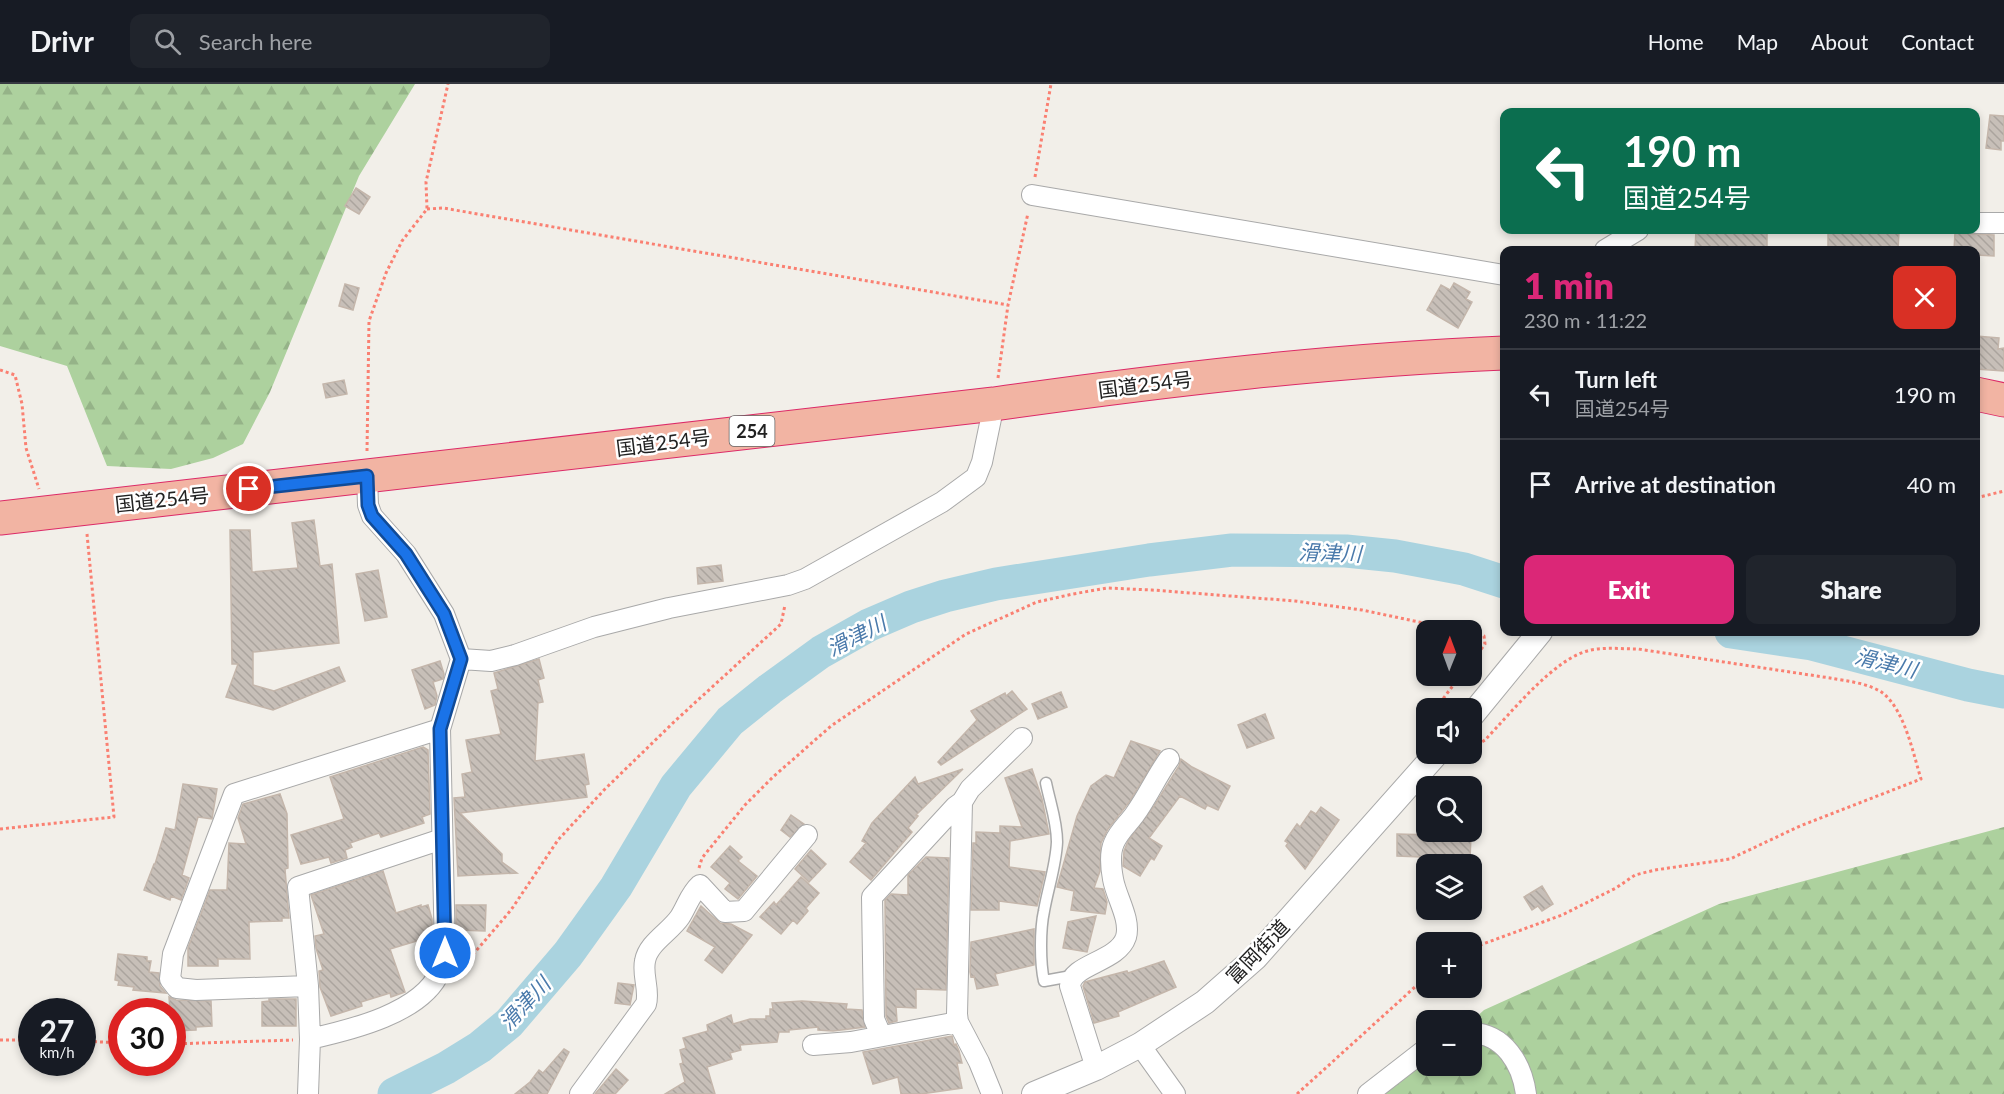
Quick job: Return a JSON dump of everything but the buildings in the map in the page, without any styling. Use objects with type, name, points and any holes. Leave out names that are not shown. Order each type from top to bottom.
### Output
[{"type":"highway","name":"国道254号","points":[[0,518],[994,404],[1258,370],[1500,353]]},
{"type":"highway","points":[[1980,395],[2004,400]]},
{"type":"street","points":[[1032,195],[1500,274]]},
{"type":"street","points":[[1980,223],[2004,224]]},
{"type":"street","points":[[1612,246],[1631,234]]},
{"type":"street","points":[[461,659],[491,661],[594,627],[669,608],[788,585],[805,579],[942,502],[976,477],[982,462],[994,404]]},
{"type":"street","points":[[310,1044],[360,1027],[406,1007],[429,987],[440,973],[445,953],[440,729],[461,659],[444,614],[406,554],[372,516],[368,505],[367,476]]},
{"type":"street","points":[[1482,703],[1536,637]]},
{"type":"street","points":[[308,986],[196,990],[177,988],[170,979],[173,954],[234,794],[440,729]]},
{"type":"street","points":[[881,1035],[874,1019],[873,897],[947,815],[962,802],[970,789],[1022,738]]},
{"type":"street","points":[[1096,1068],[1070,980],[1074,974],[1105,959],[1120,947],[1126,937],[1124,916],[1112,879],[1113,845],[1119,832],[1135,815],[1169,759]]},
{"type":"street","name":"富岡街道","points":[[1034,1094],[1096,1068],[1140,1045],[1205,1002],[1255,958],[1427,764]]},
{"type":"street","points":[[962,802],[958,1022],[980,1062],[992,1094]]},
{"type":"street","points":[[580,1094],[646,1004],[648,997],[644,968],[648,952],[679,918],[693,891],[700,885],[725,912],[744,911],[807,835]]},
{"type":"street","points":[[308,1094],[310,1044],[308,986],[298,887],[442,839]]},
{"type":"street","points":[[813,1046],[851,1042],[958,1022]]},
{"type":"street","points":[[1482,1035],[1491,1037],[1503,1045],[1512,1056],[1519,1068],[1526,1094]]},
{"type":"street","points":[[1140,1045],[1175,1094]]},
{"type":"street","points":[[1368,1094],[1416,1057]]},
{"type":"lane","points":[[1046,783],[1056,818],[1057,844],[1043,913],[1040,963],[1044,981],[1066,977],[1070,980]]},
{"type":"path","points":[[367,476],[369,321],[386,273],[402,241],[427,208],[426,182],[448,84]]},
{"type":"path","points":[[994,404],[1008,305],[1032,195],[1051,84]]},
{"type":"path","points":[[427,208],[442,208],[1008,305]]},
{"type":"path","points":[[0,370],[15,375],[19,386],[26,448],[45,513]]},
{"type":"path","points":[[1980,497],[2004,491]]},
{"type":"path","points":[[0,829],[114,817],[84,508]]},
{"type":"path","points":[[440,973],[470,958],[511,910],[558,840],[604,790],[781,624],[788,585]]},
{"type":"path","points":[[700,885],[698,871],[702,858],[745,805],[831,726],[966,634],[1037,602],[1107,588],[1152,590],[1295,601],[1362,610],[1416,621]]},
{"type":"path","points":[[1482,636],[1485,644],[1482,648]]},
{"type":"path","points":[[1482,742],[1556,667],[1574,656],[1591,650],[1638,649],[1830,678],[1857,683],[1882,692],[1898,709],[1921,779],[1800,826],[1730,859],[1635,875],[1616,888],[1562,915],[1482,944]]},
{"type":"path","points":[[1444,698],[1453,686]]},
{"type":"path","points":[[1297,1094],[1416,986]]},
{"type":"path","points":[[0,1040],[18,1040]]},
{"type":"path","points":[[186,1044],[310,1044]]},
{"type":"green space","points":[[0,84],[415,84],[359,176],[270,392],[243,444],[213,458],[171,469],[107,466],[67,366],[0,346]]},
{"type":"green space","points":[[2004,827],[2004,1094],[1380,1094],[1416,1065],[1416,1076],[1482,1076],[1482,1012],[1484,1010],[1719,904]]},
{"type":"waterway","name":"滑津川","points":[[394,1094],[446,1068],[480,1047],[509,1023],[568,954],[616,887],[676,786],[730,721],[821,652],[869,625],[911,607],[945,596],[996,584],[1149,560],[1232,550],[1346,551],[1395,556],[1464,569],[1500,581]]},
{"type":"waterway","name":"滑津川","points":[[1758,636],[1812,644],[1968,685],[2004,692]]},
{"type":"route","points":[[249,489],[367,476],[368,505],[372,516],[406,554],[444,614],[461,659],[440,729],[445,953]]}]
